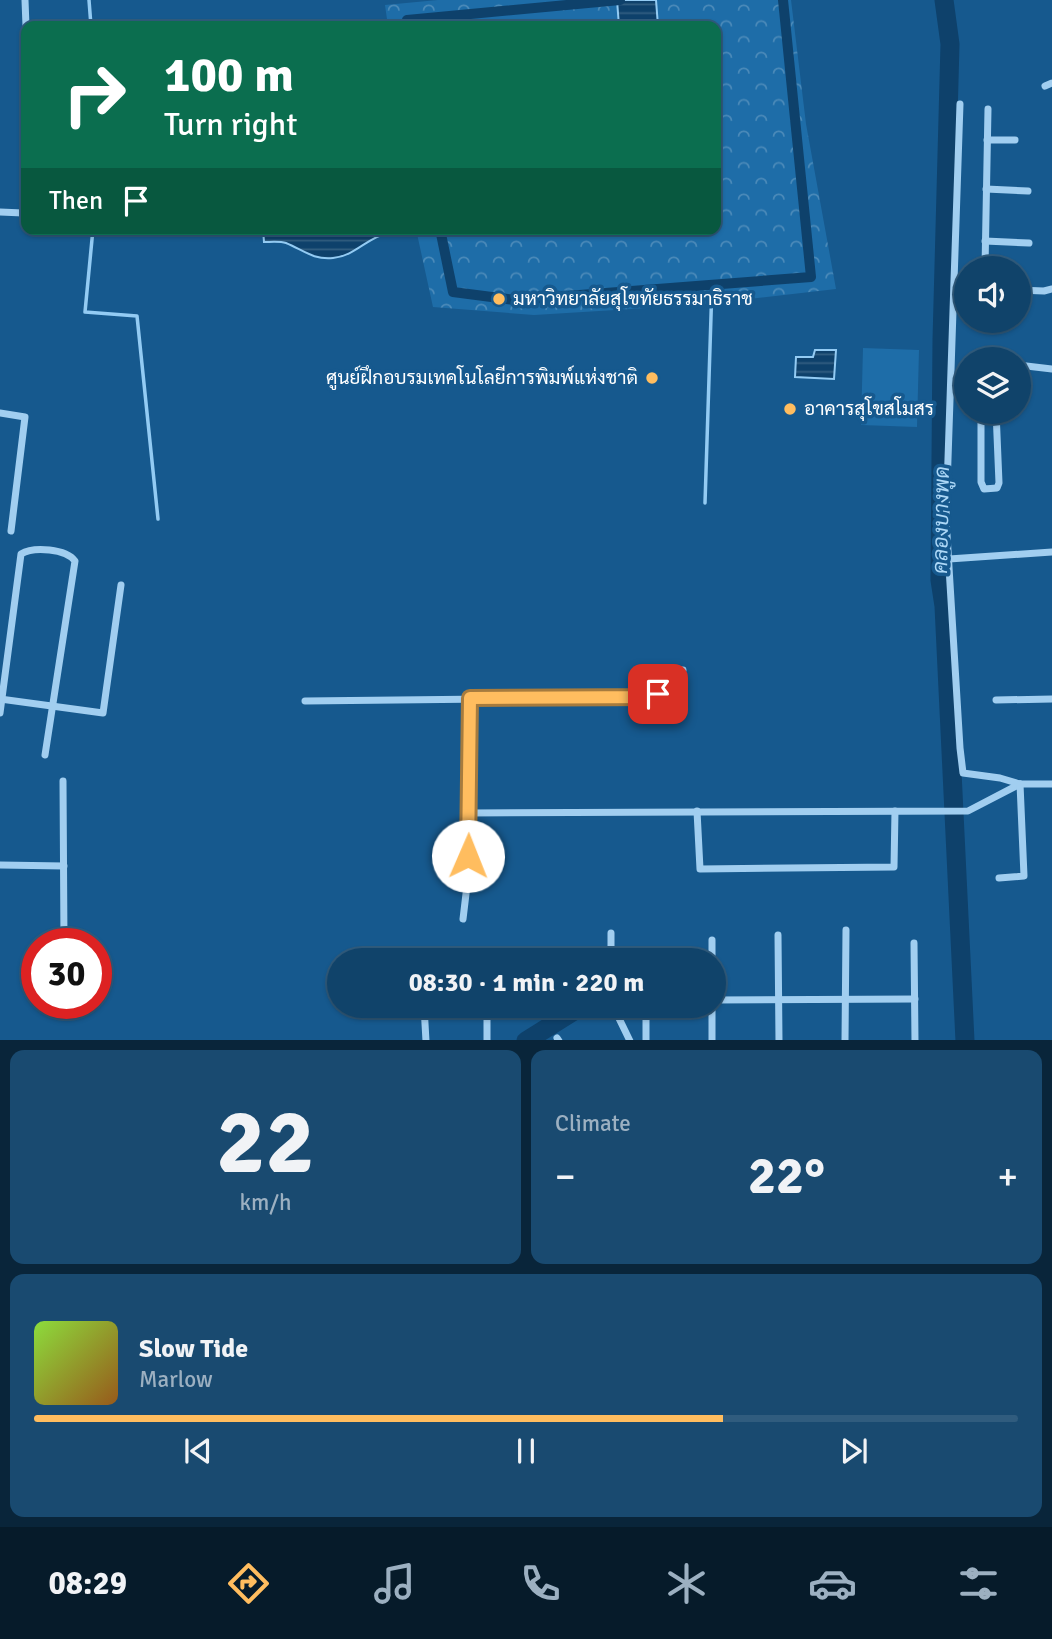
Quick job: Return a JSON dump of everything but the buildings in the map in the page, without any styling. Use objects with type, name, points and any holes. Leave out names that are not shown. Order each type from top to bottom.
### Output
[{"type":"street","points":[[25,0],[26,21]]},
{"type":"street","points":[[960,104],[947,466],[949,559],[964,773],[1020,784],[1052,784]]},
{"type":"street","points":[[985,256],[988,109]]},
{"type":"street","points":[[987,139],[1015,140]]},
{"type":"street","points":[[986,188],[1028,191]]},
{"type":"street","points":[[0,212],[21,213]]},
{"type":"street","points":[[985,241],[1029,243]]},
{"type":"street","points":[[1031,290],[1052,289]]},
{"type":"street","points":[[1031,367],[1052,369]]},
{"type":"street","points":[[0,413],[25,417],[10,531]]},
{"type":"street","points":[[981,424],[981,482],[984,489],[990,490],[997,488],[999,483],[997,424]]},
{"type":"street","points":[[0,713],[21,554],[28,551],[52,551],[69,555],[75,561],[45,755]]},
{"type":"street","points":[[949,559],[1052,552]]},
{"type":"street","points":[[1,699],[103,713],[121,585]]},
{"type":"street","points":[[305,701],[656,697],[656,671],[683,670]]},
{"type":"street","points":[[463,919],[468,877],[470,698]]},
{"type":"street","points":[[996,700],[1052,699]]},
{"type":"street","points":[[63,781],[64,928]]},
{"type":"street","points":[[470,813],[968,811],[1020,784]]},
{"type":"street","points":[[999,878],[1024,876],[1020,784]]},
{"type":"street","points":[[696,811],[700,869],[894,867],[895,811]]},
{"type":"street","points":[[0,865],[64,866]]},
{"type":"street","points":[[845,1040],[846,930]]},
{"type":"street","points":[[611,933],[611,948]]},
{"type":"street","points":[[778,935],[779,1040]]},
{"type":"street","points":[[712,940],[712,948]]},
{"type":"street","points":[[914,943],[915,1040]]},
{"type":"street","points":[[726,1000],[915,999]]},
{"type":"street","points":[[425,1018],[426,1040]]},
{"type":"street","points":[[487,1018],[487,1040]]},
{"type":"street","points":[[619,1018],[630,1040]]},
{"type":"street","points":[[646,1018],[646,1040]]},
{"type":"street","points":[[712,1018],[712,1040]]},
{"type":"green space","points":[[438,0],[791,0],[806,124],[836,289],[696,305],[534,315],[433,307],[417,235],[721,235],[721,21],[387,21],[385,5]]},
{"type":"green space","points":[[863,348],[919,350],[917,427],[861,425]]},
{"type":"shaded area","points":[[617,0],[656,0],[658,21],[619,21]]},
{"type":"shaded area","points":[[263,235],[381,235],[348,254],[333,258],[314,256],[286,243],[264,242]]},
{"type":"shaded area","points":[[815,350],[836,350],[834,379],[795,377],[796,357],[813,357]]},
{"type":"waterway","points":[[89,0],[91,21]]},
{"type":"waterway","points":[[407,21],[620,0]]},
{"type":"waterway","points":[[441,235],[453,292],[515,300],[811,277],[783,0]]},
{"type":"waterway","name":"คลองบางพูด","points":[[944,0],[950,44],[942,340],[940,580],[944,606],[965,1040]]},
{"type":"waterway","points":[[92,235],[85,312],[137,316],[158,519]]},
{"type":"waterway","points":[[705,503],[712,285]]},
{"type":"waterway","points":[[528,1040],[563,1018]]},
{"type":"place","name":"มหาวิทยาลัยสุโขทัยธรรมาธิราช","points":[[499,299]]},
{"type":"place","name":"ศูนย์ฝึกอบรมเทคโนโลยีการพิมพ์แห่งชาติ","points":[[652,378]]},
{"type":"place","name":"อาคารสุโขสโมสร","points":[[790,409]]},
{"type":"route","points":[[468,856],[470,698],[656,697],[658,694]]}]
